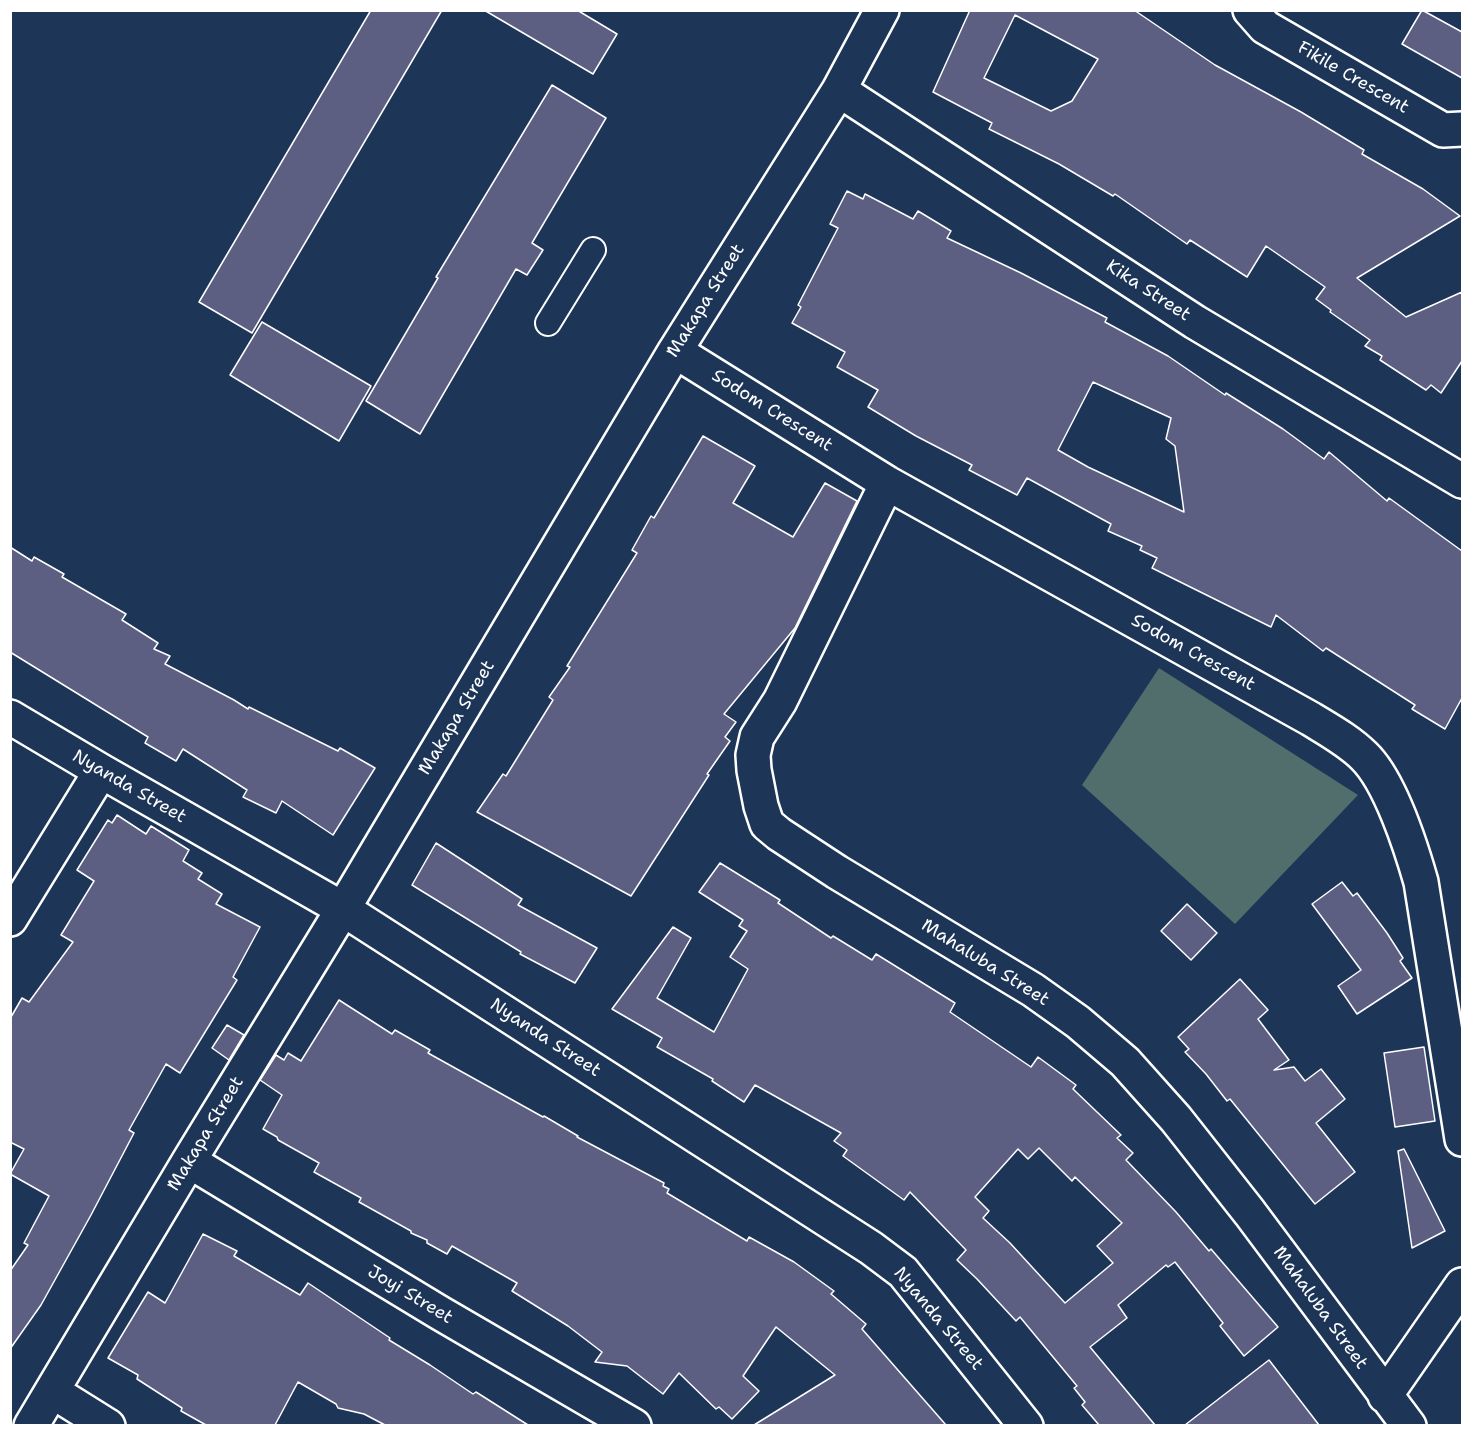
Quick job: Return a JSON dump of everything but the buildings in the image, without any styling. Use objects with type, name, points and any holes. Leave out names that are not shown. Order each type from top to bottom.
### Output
[{"type":"street","name":"Makapa Street","points":[[31,1425],[343,909],[675,351],[839,90],[882,10]]},
{"type":"street","name":"Fikile Crescent","points":[[1250,10],[1265,27],[1443,130],[1462,129]]},
{"type":"street","name":"Kika Street","points":[[839,90],[1195,322],[1462,481]]},
{"type":"street","name":"Sodom Crescent","points":[[675,351],[887,483],[1311,719],[1365,757],[1379,777],[1394,807],[1410,843],[1421,882],[1462,1139]]},
{"type":"street","name":"Mahaluba Street","points":[[887,483],[780,701],[757,737],[753,755],[754,770],[761,806],[768,824],[837,873],[1033,990],[1078,1022],[1125,1062],[1176,1119],[1230,1187],[1409,1425]]},
{"type":"street","name":"Nyanda Street","points":[[10,717],[343,909],[871,1248],[903,1272],[1026,1425]]},
{"type":"street","points":[[10,919],[101,771]]},
{"type":"street","name":"Joyi Street","points":[[189,1161],[634,1425]]},
{"type":"street","points":[[1385,1396],[1462,1285]]},
{"type":"street","points":[[52,1391],[108,1425]]},
{"type":"lane","points":[[548,323],[593,250]]},
{"type":"green space","points":[[1159,668],[1358,795],[1235,924],[1082,785]]}]
